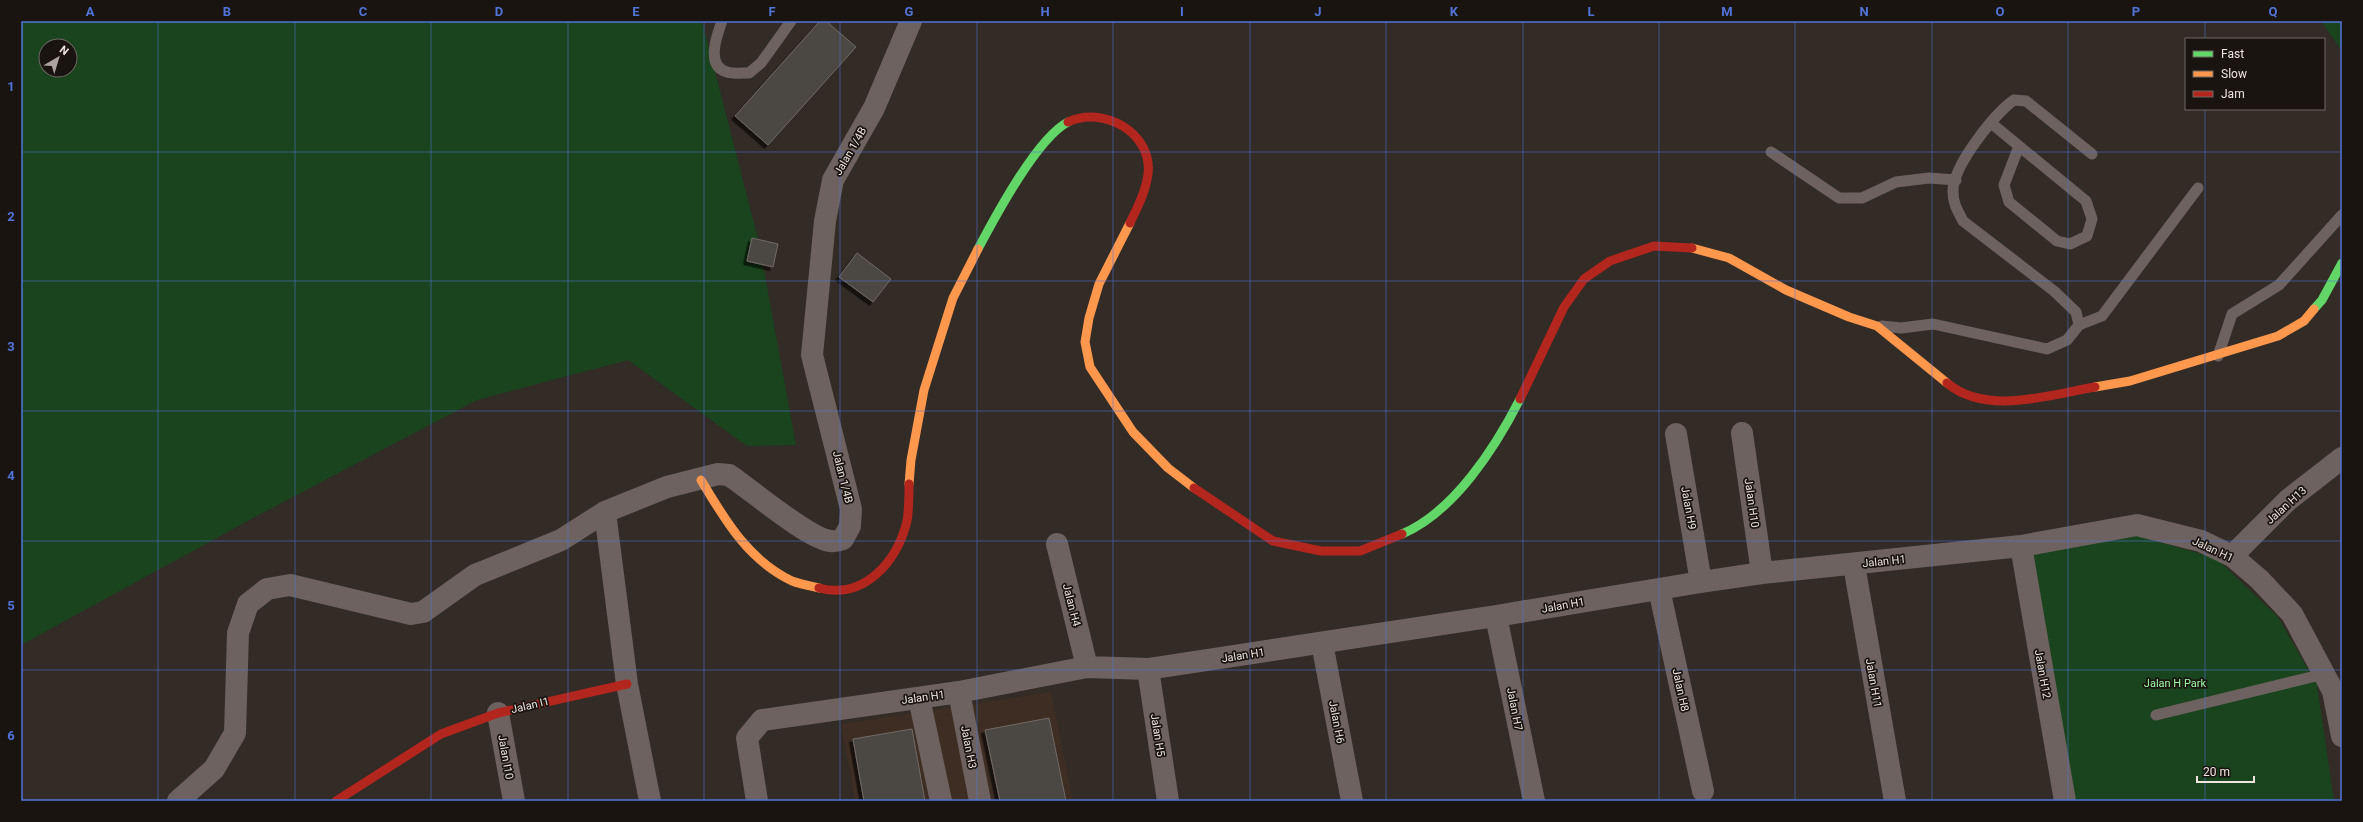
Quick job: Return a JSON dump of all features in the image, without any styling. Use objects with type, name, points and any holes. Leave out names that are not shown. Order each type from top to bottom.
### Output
[{"type":"street","name":"Jalan 1/4B","points":[[178,801],[214,769],[235,733],[238,633],[248,604],[267,589],[290,586],[411,614],[423,612],[475,575],[561,540],[605,512],[666,487],[701,480],[718,474],[728,475],[802,527],[831,541],[843,539],[850,526],[851,510],[812,355],[825,221],[833,180],[874,108],[911,21]]},
{"type":"street","points":[[701,480],[729,527],[759,560],[793,581],[831,591],[865,584],[884,567],[898,548],[907,520],[910,460],[924,390],[953,298],[986,234],[1036,152],[1059,127],[1079,117],[1106,118],[1132,131],[1144,149],[1148,173],[1142,196],[1119,248],[1099,284],[1089,318],[1085,342],[1090,367],[1133,432],[1168,468],[1211,500],[1273,541],[1321,551],[1360,551],[1408,531],[1446,505],[1478,468],[1515,408],[1564,307],[1584,279],[1610,261],[1654,246],[1696,248],[1729,258],[1786,290],[1848,318],[1877,326],[1957,392],[1992,401],[2021,400],[2130,381],[2218,356],[2278,336],[2304,321],[2322,300],[2342,263]]},
{"type":"street","name":"Jalan H10","points":[[1742,433],[1762,573]]},
{"type":"street","name":"Jalan H9","points":[[1676,434],[1701,582]]},
{"type":"street","name":"Jalan H13","points":[[2232,556],[2288,500],[2342,458]]},
{"type":"street","points":[[605,512],[627,684],[650,801]]},
{"type":"street","name":"Jalan H1","points":[[757,801],[747,738],[762,720],[959,692],[1087,667],[1148,669],[1496,616],[1762,573],[1854,565],[2021,546],[2137,525],[2201,541],[2232,556],[2259,579],[2292,614],[2333,683],[2342,736]]},
{"type":"street","name":"Jalan H4","points":[[1057,544],[1087,667]]},
{"type":"street","name":"Jalan H12","points":[[2021,546],[2065,801]]},
{"type":"street","name":"Jalan H11","points":[[1854,565],[1895,801]]},
{"type":"street","name":"Jalan H8","points":[[1659,589],[1703,791]]},
{"type":"street","name":"Jalan H7","points":[[1496,616],[1534,801]]},
{"type":"street","name":"Jalan H6","points":[[1322,643],[1352,801]]},
{"type":"street","name":"Jalan H5","points":[[1148,669],[1168,801]]},
{"type":"street","name":"Jalan I1","points":[[336,801],[441,734],[498,713],[627,684]]},
{"type":"street","name":"Jalan H3","points":[[959,692],[980,801]]},
{"type":"street","points":[[919,698],[940,801]]},
{"type":"street","name":"Jalan I10","points":[[498,713],[514,801]]},
{"type":"lane","points":[[722,21],[715,40],[714,56],[717,64],[727,72],[749,74],[761,63],[791,21]]},
{"type":"lane","points":[[2079,325],[2076,312],[2054,291],[1964,221],[1956,208],[1953,192],[1962,163],[2004,107],[2014,100],[2026,101],[2092,154]]},
{"type":"lane","points":[[1991,123],[2086,201],[2092,219],[2087,236],[2070,244],[2057,241],[2009,202],[2004,185],[2019,146]]},
{"type":"lane","points":[[1771,152],[1839,198],[1862,198],[1896,182],[1929,178],[1956,180]]},
{"type":"lane","points":[[1877,326],[1901,328],[1933,324],[2047,349],[2067,340],[2079,325],[2102,316],[2198,188]]},
{"type":"lane","points":[[2218,356],[2232,314],[2279,285],[2342,215]]},
{"type":"lane","points":[[2156,715],[2333,683]]},
{"type":"shaded area","points":[[1051,692],[1073,801],[855,801],[841,724]]},
{"type":"green space","points":[[21,21],[702,21],[759,243],[796,445],[747,446],[628,360],[477,400],[255,517],[21,645]]},
{"type":"green space","points":[[2321,21],[2342,21],[2342,51]]},
{"type":"green space","name":"Jalan H Park","points":[[2134,535],[2216,558],[2278,617],[2317,685],[2334,801],[2075,801],[2032,549]]},
{"type":"building","points":[[820,21],[826,21],[856,47],[768,145],[735,116]]},
{"type":"building","points":[[752,238],[778,244],[773,267],[747,261]]},
{"type":"building","points":[[857,253],[891,279],[873,302],[839,277]]},
{"type":"building","points":[[1049,718],[1066,801],[1000,801],[985,730]]},
{"type":"building","points":[[912,729],[925,801],[864,801],[853,739]]},
{"type":"traffic: fast","points":[[978,249],[1006,199],[1030,161],[1043,144],[1068,122]]},
{"type":"traffic: fast","points":[[2314,309],[2322,300],[2342,263]]},
{"type":"traffic: fast","points":[[1402,534],[1421,524],[1439,511],[1456,495],[1471,477],[1498,438],[1520,399]]},
{"type":"traffic: slow","points":[[1130,223],[1099,284],[1089,318],[1085,342],[1090,367],[1133,432],[1168,468],[1194,488]]},
{"type":"traffic: slow","points":[[1692,248],[1729,258],[1786,290],[1849,317],[1877,326],[1947,383]]},
{"type":"traffic: slow","points":[[909,484],[911,460],[924,390],[953,298],[978,249]]},
{"type":"traffic: slow","points":[[2095,387],[2130,381],[2278,336],[2304,321],[2314,309]]},
{"type":"traffic: slow","points":[[701,480],[719,510],[739,538],[763,562],[776,572],[792,581],[819,588]]},
{"type":"traffic: jam","points":[[1068,122],[1082,118],[1096,117],[1110,120],[1123,126],[1134,135],[1143,146],[1147,159],[1147,180],[1130,223]]},
{"type":"traffic: jam","points":[[1520,399],[1564,307],[1584,279],[1610,261],[1654,246],[1692,248]]},
{"type":"traffic: jam","points":[[1947,383],[1963,393],[1980,399],[1999,401],[2038,398],[2095,387]]},
{"type":"traffic: jam","points":[[819,588],[835,590],[850,588],[864,583],[887,563],[902,536],[907,521],[909,508],[909,484]]},
{"type":"traffic: jam","points":[[1194,488],[1273,541],[1321,551],[1360,551],[1402,534]]},
{"type":"traffic: jam","points":[[336,801],[441,734],[498,713],[627,684]]}]
